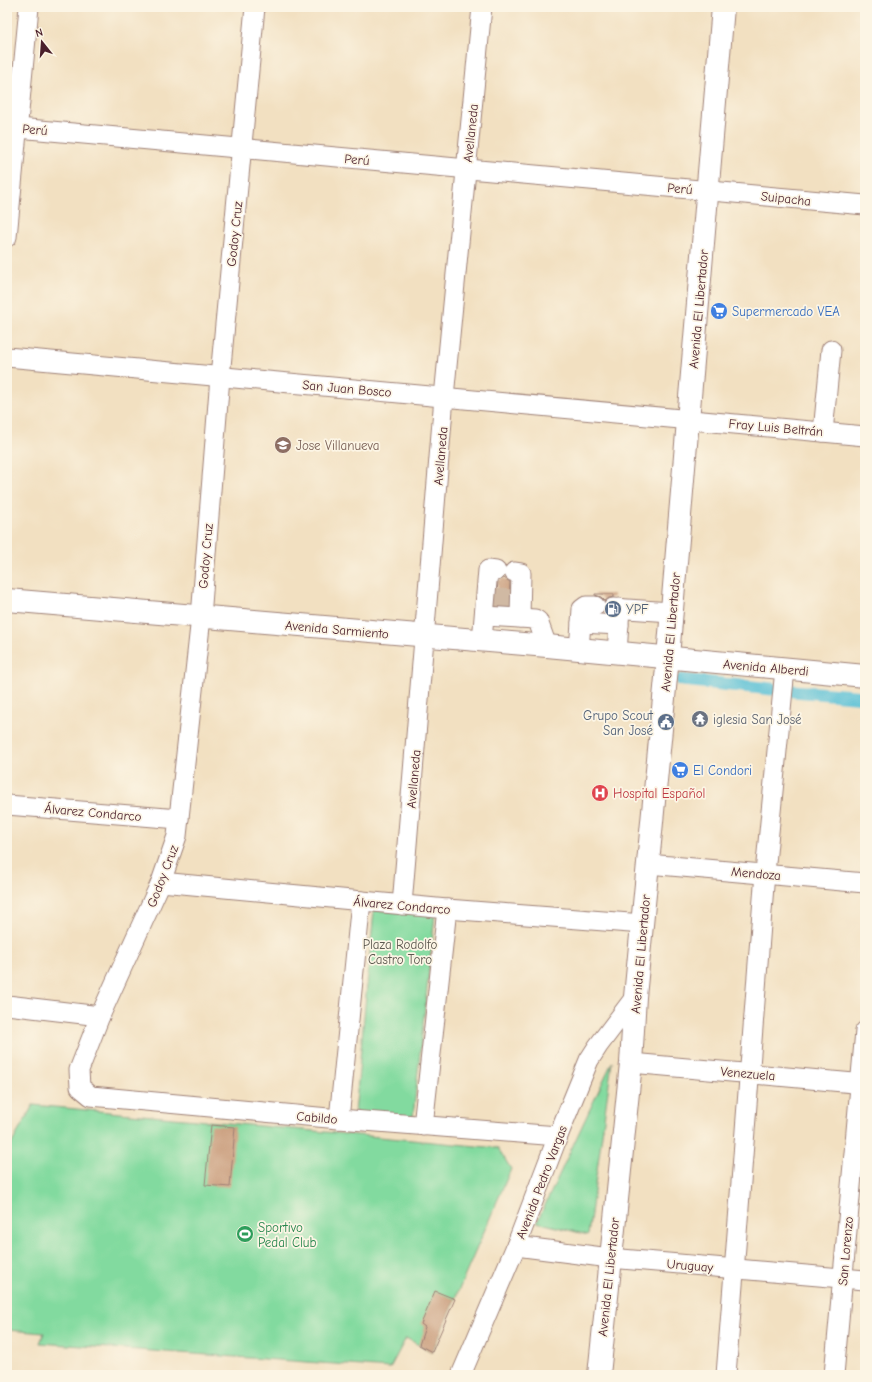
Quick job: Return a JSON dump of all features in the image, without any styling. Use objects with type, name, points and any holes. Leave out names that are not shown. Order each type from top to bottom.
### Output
[{"type":"main road","name":"Avenida El Libertador","points":[[599,1375],[631,1063],[635,997],[668,658],[723,7]]},
{"type":"main road","name":"Avenida Sarmiento","points":[[7,600],[481,642],[547,646],[668,658]]},
{"type":"main road","name":"Avenida Alberdi","points":[[668,658],[865,676]]},
{"type":"street","points":[[7,237],[12,127],[29,7]]},
{"type":"street","name":"Godoy Cruz","points":[[80,1087],[79,1070],[100,1016],[161,882],[177,836],[201,617],[220,377],[255,7]]},
{"type":"street","name":"Avellaneda","points":[[402,905],[444,397],[482,7]]},
{"type":"street","name":"Perú","points":[[12,127],[708,190]]},
{"type":"street","name":"Suipacha","points":[[708,190],[865,205]]},
{"type":"street","points":[[824,432],[831,350]]},
{"type":"street","name":"San Juan Bosco","points":[[7,357],[688,419]]},
{"type":"street","name":"Fray Luis Beltrán","points":[[688,419],[865,436]]},
{"type":"street","points":[[481,642],[488,604],[488,570],[496,571]]},
{"type":"street","points":[[514,572],[521,573],[518,605]]},
{"type":"street","points":[[488,604],[518,605],[531,618],[538,621],[547,646]]},
{"type":"street","points":[[579,650],[582,609],[584,607],[595,606]]},
{"type":"street","points":[[581,623],[617,614],[671,612]]},
{"type":"street","points":[[617,614],[617,653]]},
{"type":"street","points":[[726,1375],[733,1269],[765,873],[785,669]]},
{"type":"street","name":"Álvarez Condarco","points":[[7,805],[179,819]]},
{"type":"street","name":"Mendoza","points":[[648,864],[765,873],[865,883]]},
{"type":"street","name":"Álvarez Condarco","points":[[161,882],[447,909],[643,924]]},
{"type":"street","points":[[339,1119],[361,901]]},
{"type":"street","points":[[423,1126],[447,909]]},
{"type":"street","name":"Avenida Pedro Vargas","points":[[461,1375],[516,1246],[589,1060],[635,997]]},
{"type":"street","points":[[7,1005],[100,1016]]},
{"type":"street","name":"San Lorenzo","points":[[834,1375],[842,1278],[863,1084],[865,1031]]},
{"type":"street","name":"Venezuela","points":[[631,1063],[863,1084]]},
{"type":"street","name":"Cabildo","points":[[80,1087],[91,1096],[339,1119],[558,1136]]},
{"type":"street","name":"Uruguay","points":[[516,1246],[610,1258],[865,1280]]},
{"type":"green space","name":"Plaza Rodolfo Castro Toro","points":[[374,910],[435,915],[413,1117],[355,1113]]},
{"type":"green space","points":[[612,1062],[588,1235],[537,1222]]},
{"type":"green space","name":"Sportivo Pedal Club","points":[[33,1105],[498,1148],[511,1169],[432,1352],[406,1338],[390,1368],[40,1343],[44,1333],[7,1330],[7,1152]]},
{"type":"building","points":[[504,578],[510,582],[509,606],[496,606],[498,581]]},
{"type":"building","points":[[595,594],[614,594],[614,597],[605,601]]},
{"type":"building","points":[[211,1125],[235,1127],[230,1187],[205,1185]]},
{"type":"building","points":[[435,1291],[455,1299],[432,1352],[419,1345],[425,1327],[421,1324]]},
{"type":"waterway","points":[[682,680],[772,689]]},
{"type":"waterway","points":[[793,691],[865,697]]},
{"type":"tunnel","points":[[494,598],[513,599]]},
{"type":"place","name":"Supermercado VEA","points":[[719,311]]},
{"type":"place","name":"Jose Villanueva","points":[[283,445]]},
{"type":"place","name":"YPF","points":[[613,609]]},
{"type":"place","name":"iglesia San José","points":[[700,719]]},
{"type":"place","name":"Grupo Scout San José","points":[[666,722]]},
{"type":"place","name":"El Condori","points":[[680,770]]},
{"type":"place","name":"Hospital Español","points":[[600,793]]},
{"type":"place","name":"Sportivo Pedal Club","points":[[245,1234]]}]
